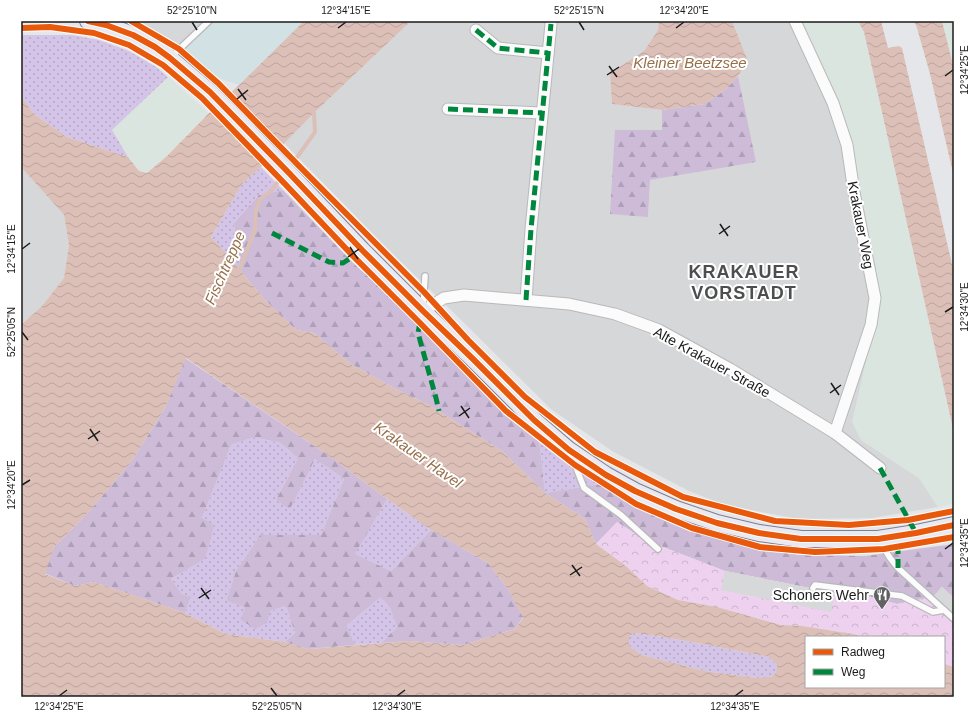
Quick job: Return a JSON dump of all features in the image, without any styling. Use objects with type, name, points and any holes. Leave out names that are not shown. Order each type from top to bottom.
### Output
[{"type":"main road","points":[[88,21],[106,25],[133,35],[155,47],[210,92],[362,250],[474,359],[534,420],[569,450],[606,475],[635,491],[676,509],[717,523],[759,533],[801,539],[878,539],[954,525]]},
{"type":"street","name":"Krakauer Weg","points":[[795,21],[833,103],[847,145],[854,192],[875,298],[871,325],[835,433]]},
{"type":"street","points":[[526,300],[531,229],[551,24]]},
{"type":"street","points":[[476,30],[498,48],[548,53]]},
{"type":"street","points":[[448,109],[542,113]]},
{"type":"street","name":"Alte Krakauer Straße","points":[[423,311],[444,298],[464,296],[569,304],[615,314],[659,330],[730,369],[835,433],[880,468]]},
{"type":"lane","points":[[170,58],[209,21]]},
{"type":"lane","points":[[423,311],[425,276]]},
{"type":"lane","points":[[569,450],[584,488],[621,515],[658,549]]},
{"type":"lane","points":[[878,539],[898,568],[954,619]]},
{"type":"lane","points":[[813,588],[815,585],[902,596],[933,612],[944,610]]},
{"type":"shaded area","points":[[106,21],[209,21],[175,53]]},
{"type":"shaded area","points":[[209,21],[304,21],[239,85],[200,72],[175,53]]},
{"type":"shaded area","points":[[411,21],[659,21],[658,30],[644,51],[610,73],[612,104],[662,110],[662,130],[615,130],[648,217],[650,180],[755,161],[738,76],[748,61],[732,21],[799,21],[837,101],[879,297],[861,440],[919,478],[938,507],[872,518],[798,519],[725,505],[689,491],[612,451],[551,409],[392,253],[284,143]]},
{"type":"shaded area","points":[[799,21],[858,21],[864,32],[954,433],[954,503],[938,507],[919,478],[861,440],[852,422],[874,326],[847,129]]},
{"type":"shaded area","points":[[942,21],[954,21],[954,69]]},
{"type":"shaded area","points":[[21,35],[72,35],[99,40],[129,51],[156,67],[168,77],[112,130],[128,157],[67,137],[34,114],[21,96]]},
{"type":"shaded area","points":[[168,77],[208,113],[167,156],[147,173],[139,171],[128,157],[112,130]]},
{"type":"shaded area","points":[[21,167],[64,215],[69,245],[64,278],[42,306],[21,325]]},
{"type":"shaded area","points":[[261,167],[283,190],[259,195],[234,223],[241,271],[211,237],[242,184]]},
{"type":"shaded area","points":[[254,437],[280,443],[298,458],[276,500],[290,508],[315,459],[344,479],[321,535],[260,535],[236,571],[226,601],[270,611],[286,606],[295,633],[285,642],[226,634],[185,613],[191,597],[182,594],[171,579],[205,559],[202,518],[231,445]]},
{"type":"shaded area","points":[[539,439],[600,484],[545,493]]},
{"type":"shaded area","points":[[387,499],[431,530],[391,571],[354,554]]},
{"type":"shaded area","points":[[725,571],[835,593],[831,612],[721,590]]},
{"type":"shaded area","points":[[942,587],[954,598],[954,617],[933,597]]},
{"type":"shaded area","points":[[381,597],[390,608],[397,627],[381,643],[355,645],[347,625]]},
{"type":"shaded area","points":[[634,633],[703,644],[769,657],[777,665],[778,671],[773,676],[757,678],[705,671],[642,655],[629,646],[629,637]]},
{"type":"green space","points":[[738,76],[756,162],[650,180],[648,217],[610,214],[615,130],[662,130],[662,110],[705,104],[726,89]]},
{"type":"green space","points":[[283,190],[353,263],[431,333],[539,439],[545,493],[502,451],[429,405],[351,364],[314,333],[296,330],[264,299],[241,271],[234,223],[259,195]]},
{"type":"green space","points":[[185,358],[332,458],[387,499],[355,554],[391,571],[431,530],[488,563],[508,589],[523,617],[515,629],[463,645],[409,641],[381,643],[397,627],[390,608],[381,597],[347,625],[355,645],[308,649],[285,642],[295,633],[286,606],[270,611],[267,623],[255,629],[241,620],[245,607],[226,601],[236,571],[260,535],[321,535],[344,479],[315,459],[290,509],[276,500],[298,458],[280,443],[254,437],[231,445],[202,518],[214,525],[205,559],[171,579],[182,594],[191,597],[185,613],[94,582],[75,586],[44,573],[54,547],[87,514],[131,462],[165,408]]},
{"type":"green space","points":[[600,484],[650,512],[710,536],[799,555],[865,556],[954,544],[954,598],[942,587],[933,597],[897,604],[864,595],[835,593],[725,571],[645,540],[617,522],[596,544],[585,519],[545,493]]},
{"type":"green space","points":[[617,522],[645,540],[725,571],[835,593],[864,595],[897,604],[933,597],[942,587],[954,598],[954,667],[945,664],[945,636],[859,636],[802,626],[781,625],[717,607],[678,600],[647,586],[626,566],[596,544]]},
{"type":"water","name":"Krakauer Havel","points":[[304,21],[411,21],[242,184],[211,237],[264,299],[296,330],[314,333],[351,364],[429,405],[502,451],[545,493],[585,519],[596,544],[626,566],[647,586],[678,600],[717,607],[781,625],[802,626],[859,636],[805,636],[805,688],[945,688],[945,664],[954,667],[954,697],[21,697],[21,325],[42,306],[64,278],[69,245],[64,215],[21,167],[21,96],[34,114],[67,137],[128,157],[139,171],[147,173],[167,156]],"holes":[[[186,358],[332,458],[431,530],[488,563],[508,589],[523,618],[515,629],[463,645],[409,641],[308,649],[285,642],[226,634],[185,613],[94,582],[75,586],[45,574],[54,547],[87,514],[131,462],[165,408]],[[634,633],[769,657],[777,665],[777,671],[773,676],[757,678],[705,671],[642,655],[629,646],[629,637]]]},
{"type":"water","name":"Kleiner Beetzsee","points":[[659,21],[732,21],[748,61],[738,76],[726,89],[705,104],[662,110],[612,104],[610,73],[644,51],[658,30]]},
{"type":"water","points":[[858,21],[881,21],[888,48],[899,46],[902,48],[954,273],[954,433],[864,32]]},
{"type":"water","points":[[914,21],[942,21],[954,69],[954,177],[930,74]]},
{"type":"waterway","name":"Fischtreppe","points":[[289,168],[315,132],[314,113],[310,109]]},
{"type":"waterway","name":"Fischtreppe","points":[[238,273],[255,229],[256,210],[260,199],[271,191],[284,174]]},
{"type":"marked path","points":[[526,300],[531,229],[551,24]]},
{"type":"marked path","points":[[476,30],[498,48],[548,53]]},
{"type":"marked path","points":[[448,109],[542,113]]},
{"type":"marked path","points":[[272,233],[329,262],[343,263],[355,255]]},
{"type":"marked path","points":[[420,322],[418,333],[439,411]]},
{"type":"marked path","points":[[880,468],[916,533]]},
{"type":"marked path","points":[[898,544],[898,568]]},
{"type":"cycle path","points":[[88,21],[106,25],[133,35],[155,47],[210,92],[362,250],[534,420],[569,450],[606,475],[635,491],[676,509],[717,523],[759,533],[801,539],[878,539],[954,525]]},
{"type":"cycle path","points":[[131,21],[179,49],[218,83],[525,397],[595,452],[683,497],[775,521],[849,525],[908,520],[954,511]]},
{"type":"cycle path","points":[[21,28],[50,27],[94,33],[129,45],[163,65],[202,98],[353,256],[506,411],[575,465],[636,504],[692,528],[760,547],[815,552],[884,549],[954,537]]},
{"type":"place","name":"Schoners Wehr","points":[[882,610]]},
{"type":"district","name":"KRAKAUER VORSTADT","points":[[744,282]]}]
